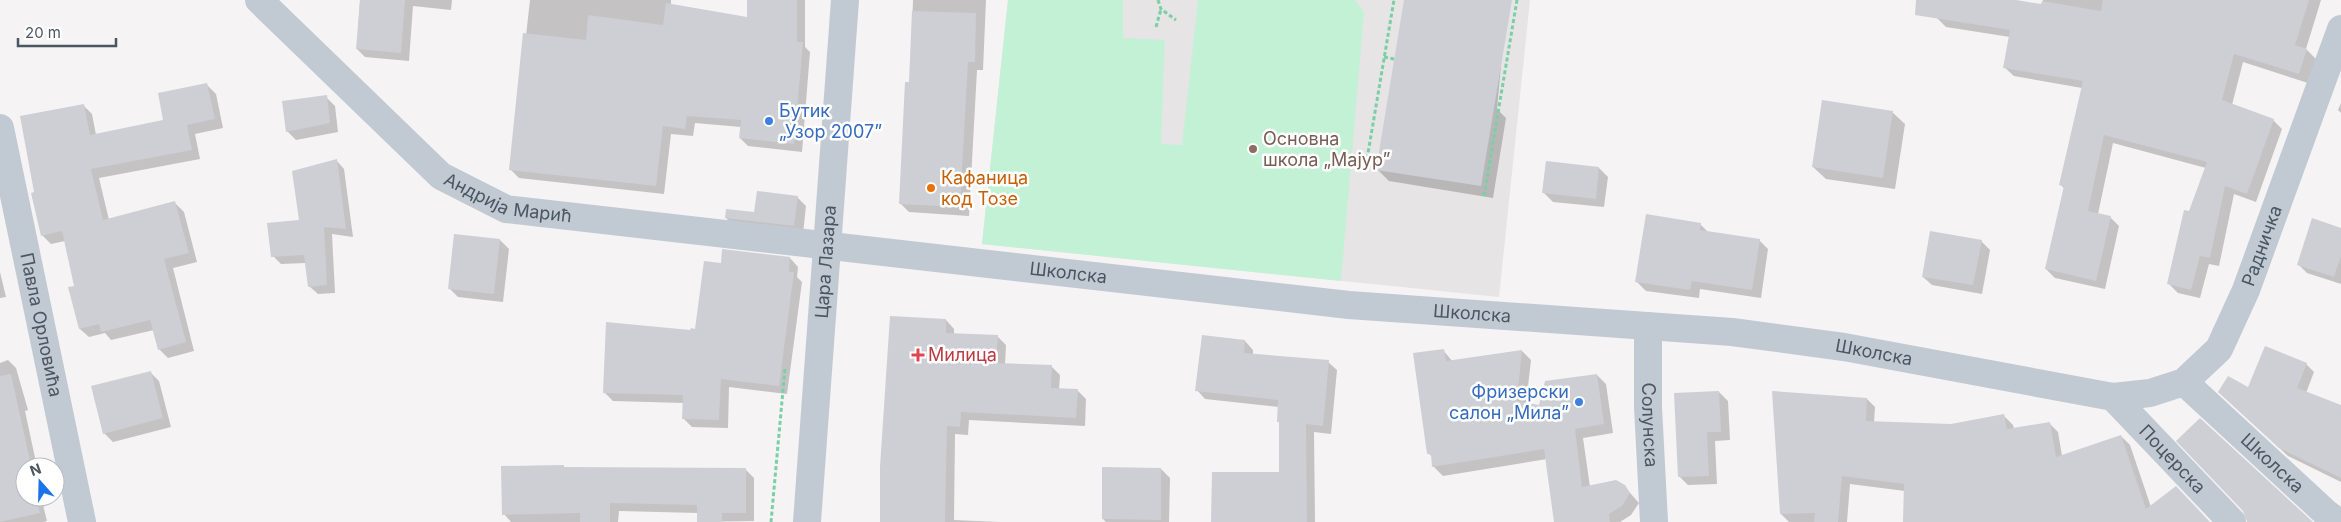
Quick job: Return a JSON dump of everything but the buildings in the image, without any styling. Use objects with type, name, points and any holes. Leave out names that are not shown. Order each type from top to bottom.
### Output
[{"type":"street","name":"Андрија Марић","points":[[260,0],[441,176],[506,209],[827,246]]},
{"type":"street","name":"Цара Лазара","points":[[808,522],[845,0]]},
{"type":"street","name":"Радничка","points":[[2113,397],[2150,392],[2184,382],[2219,349],[2246,290],[2341,29]]},
{"type":"street","name":"Павла Орловића","points":[[0,128],[82,522]]},
{"type":"street","name":"Школска","points":[[827,246],[1349,305],[1732,332],[1844,346],[2113,397]]},
{"type":"street","name":"Солунска","points":[[1648,326],[1648,407],[1654,522]]},
{"type":"street","name":"Школска","points":[[2184,382],[2338,522]]},
{"type":"street","name":"Поцерска","points":[[2113,397],[2232,522]]},
{"type":"path","points":[[1156,27],[1161,9],[1158,0]]},
{"type":"path","points":[[1366,165],[1394,0]]},
{"type":"path","points":[[1484,196],[1502,73],[1517,0]]},
{"type":"path","points":[[1161,9],[1176,20]]},
{"type":"path","points":[[1384,57],[1394,59]]},
{"type":"shaded area","name":"Основна школа „Мајур”","points":[[1008,0],[1530,0],[1499,297],[982,244]]},
{"type":"green space","name":"Основна школа „Мајур”","points":[[1008,0],[1123,0],[1123,38],[1165,40],[1161,144],[1182,145],[1198,0],[1355,0],[1364,12],[1341,281],[982,244]]},
{"type":"place","name":"Бутик „Узор 2007”","points":[[769,121]]},
{"type":"place","name":"Основна школа „Мајур”","points":[[1253,149]]},
{"type":"place","name":"Кафаница код Тозе","points":[[931,188]]},
{"type":"place","name":"Милица","points":[[918,355]]},
{"type":"place","name":"Фризерски салон „Мила”","points":[[1579,402]]}]
